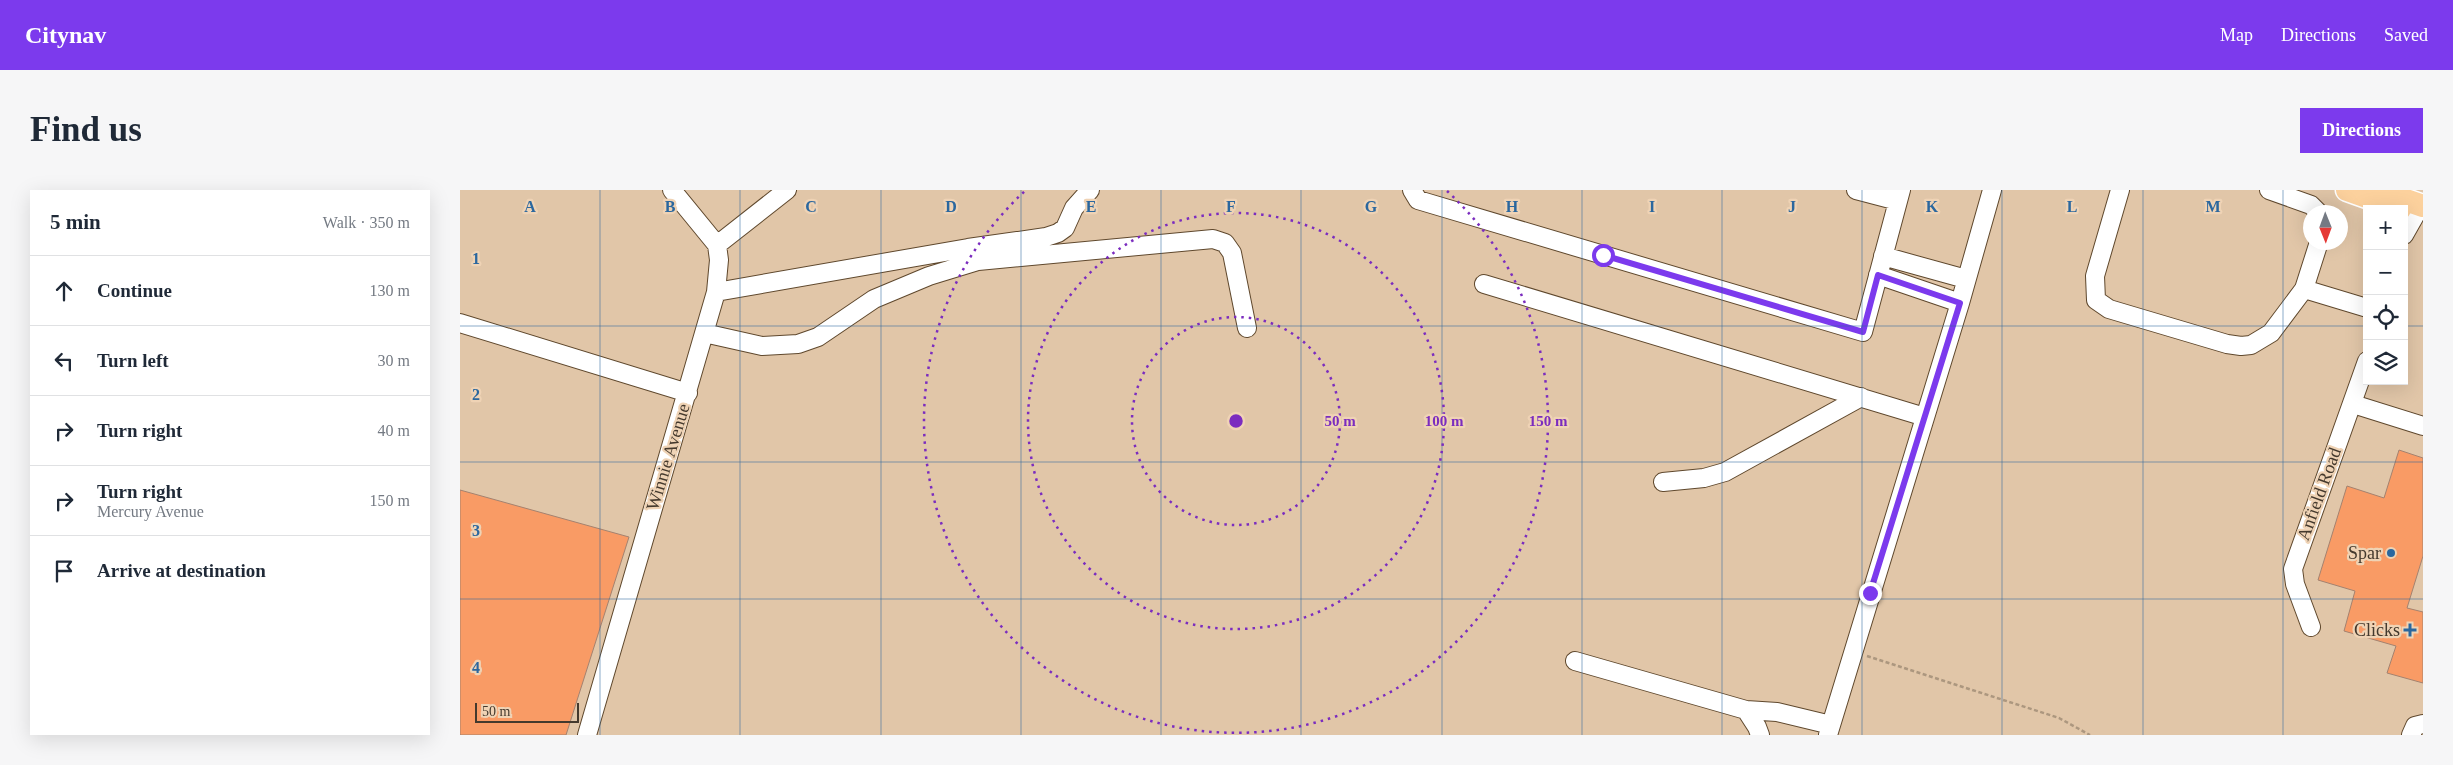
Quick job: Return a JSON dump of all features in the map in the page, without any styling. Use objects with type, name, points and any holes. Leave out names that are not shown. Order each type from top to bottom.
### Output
[{"type":"main road","points":[[2347,190],[2414,210]]},
{"type":"main road","points":[[2376,190],[2414,210]]},
{"type":"street","points":[[672,190],[717,245],[787,190]]},
{"type":"street","points":[[716,292],[968,248],[1046,237],[1058,233],[1065,228],[1074,208],[1090,190]]},
{"type":"street","points":[[1412,190],[1418,200],[1863,332],[1899,196],[1856,190]]},
{"type":"street","points":[[1575,661],[1746,710],[1776,712],[1830,730],[1925,417],[1958,277],[1992,190]]},
{"type":"street","points":[[2120,190],[2095,276],[2094,294],[2102,305],[2241,346],[2252,345],[2267,337],[2304,289],[2316,250]]},
{"type":"street","points":[[2268,190],[2312,205]]},
{"type":"street","points":[[2408,225],[2414,210]]},
{"type":"street","points":[[704,333],[762,346],[798,344],[818,337],[874,299],[929,276],[978,261],[1213,239],[1225,244],[1232,253],[1247,328]]},
{"type":"street","name":"Winnie Avenue","points":[[587,735],[716,292],[719,260],[717,245]]},
{"type":"street","points":[[1883,256],[1958,277]]},
{"type":"street","points":[[1878,275],[1952,300]]},
{"type":"street","points":[[1484,284],[1925,417]]},
{"type":"street","points":[[2304,289],[2363,307]]},
{"type":"street","points":[[460,323],[688,393]]},
{"type":"street","name":"Anfield Road","points":[[2311,627],[2295,584],[2293,569],[2327,469],[2363,374]]},
{"type":"street","points":[[1663,482],[1704,478],[1725,472],[1861,398]]},
{"type":"street","points":[[2353,404],[2423,426]]},
{"type":"street","points":[[1746,710],[1761,735]]},
{"type":"street","points":[[1761,735],[1770,718],[1776,712]]},
{"type":"street","points":[[2411,735],[2415,726],[2423,724]]},
{"type":"path","points":[[1854,651],[2059,718],[2090,735]]},
{"type":"building","points":[[2399,450],[2423,458],[2423,556],[2407,608],[2423,612],[2423,683],[2387,673],[2396,646],[2344,631],[2355,591],[2318,580],[2347,486],[2384,498]]},
{"type":"building","points":[[460,490],[629,537],[566,735],[460,735]]},
{"type":"place","name":"Spar","points":[[2391,553]]},
{"type":"place","name":"Clicks","points":[[2410,630]]},
{"type":"route","points":[[1603,255],[1863,332],[1878,275],[1960,303],[1870,593]]}]
